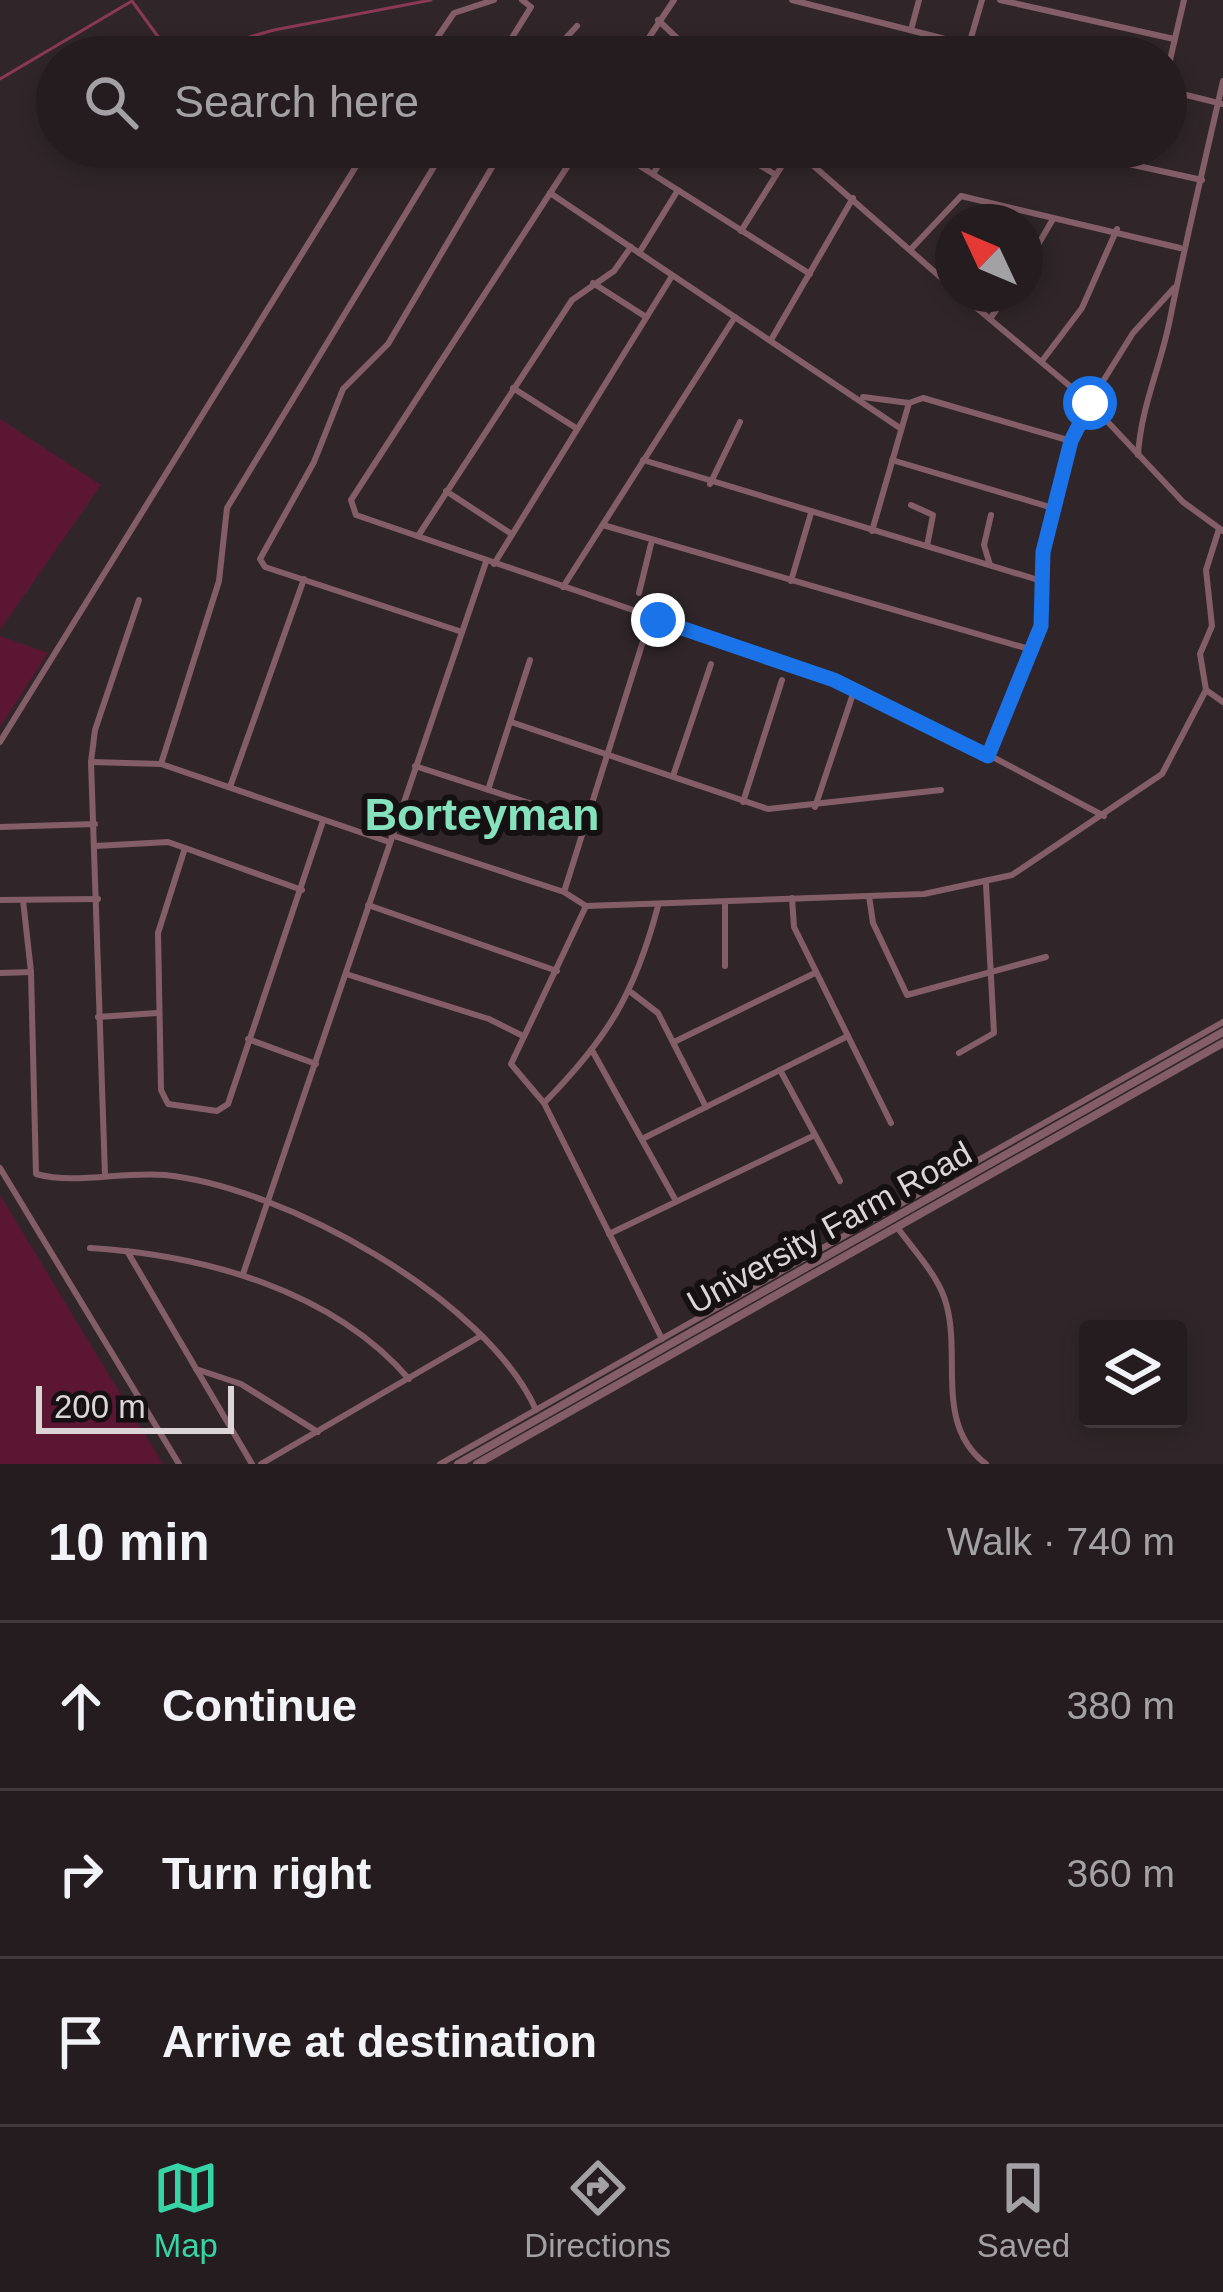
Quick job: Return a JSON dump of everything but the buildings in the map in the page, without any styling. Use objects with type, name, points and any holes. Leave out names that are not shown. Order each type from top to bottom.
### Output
[{"type":"street","points":[[438,36],[454,13],[494,0]]},
{"type":"street","points":[[514,36],[531,8],[523,0]]},
{"type":"street","points":[[649,36],[674,0]]},
{"type":"street","points":[[792,0],[931,36]]},
{"type":"street","points":[[837,10],[840,0]]},
{"type":"street","points":[[911,30],[919,0]]},
{"type":"street","points":[[972,36],[982,0]]},
{"type":"street","points":[[1000,0],[1161,36]]},
{"type":"street","points":[[1175,36],[1184,0]]},
{"type":"street","points":[[658,20],[675,36]]},
{"type":"street","points":[[568,36],[578,26]]},
{"type":"street","points":[[1138,455],[1147,392],[1170,320],[1180,248],[1202,180],[1223,81]]},
{"type":"street","points":[[1187,95],[1221,104]]},
{"type":"street","points":[[0,742],[355,168]]},
{"type":"street","points":[[161,764],[219,581],[226,508],[433,168]]},
{"type":"street","points":[[459,632],[262,566],[262,549],[314,462],[343,389],[388,344],[492,168]]},
{"type":"street","points":[[566,168],[351,500],[356,515],[855,688],[1104,816]]},
{"type":"street","points":[[643,168],[810,274]]},
{"type":"street","points":[[653,174],[657,168]]},
{"type":"street","points":[[764,168],[776,175]]},
{"type":"street","points":[[741,231],[780,168]]},
{"type":"street","points":[[817,168],[935,272]]},
{"type":"street","points":[[1147,168],[1202,180]]},
{"type":"street","points":[[639,253],[678,190]]},
{"type":"street","points":[[550,193],[900,428]]},
{"type":"street","points":[[910,249],[961,196],[1117,229],[1180,248]]},
{"type":"street","points":[[771,340],[853,198]]},
{"type":"street","points":[[1043,236],[1053,219]]},
{"type":"street","points":[[1041,362],[1082,308],[1117,229]]},
{"type":"street","points":[[418,537],[572,300],[614,272],[631,247]]},
{"type":"street","points":[[243,1274],[459,632],[490,563],[673,275]]},
{"type":"street","points":[[593,283],[646,317]]},
{"type":"street","points":[[988,756],[1041,626],[1043,552],[1071,441],[1132,333],[1174,288]]},
{"type":"street","points":[[91,762],[161,764],[323,821],[564,892],[586,906],[869,896],[986,884],[1012,874],[1162,774],[1206,689],[1199,654],[1213,626],[1206,571],[1221,530],[1183,502],[1090,403],[982,312]]},
{"type":"street","points":[[990,319],[995,312]]},
{"type":"street","points":[[563,587],[735,317]]},
{"type":"street","points":[[513,388],[575,428]]},
{"type":"street","points":[[859,397],[909,403],[923,398],[1071,441]]},
{"type":"street","points":[[872,531],[909,403]]},
{"type":"street","points":[[710,484],[740,422]]},
{"type":"street","points":[[643,460],[1045,582]]},
{"type":"street","points":[[892,460],[1053,508]]},
{"type":"street","points":[[446,491],[510,533]]},
{"type":"street","points":[[911,506],[934,515],[927,546]]},
{"type":"street","points":[[791,580],[811,513]]},
{"type":"street","points":[[990,565],[984,545],[992,515]]},
{"type":"street","points":[[603,525],[1029,649]]},
{"type":"street","points":[[639,592],[651,542]]},
{"type":"street","points":[[230,787],[304,579]]},
{"type":"street","points":[[105,1175],[91,762],[95,730],[139,600]]},
{"type":"street","points":[[564,892],[645,634]]},
{"type":"street","points":[[488,790],[530,660]]},
{"type":"street","points":[[673,776],[711,664]]},
{"type":"street","points":[[742,802],[782,680]]},
{"type":"street","points":[[815,807],[855,688]]},
{"type":"street","points":[[1206,689],[1223,702]]},
{"type":"street","points":[[511,722],[768,809],[941,790]]},
{"type":"street","points":[[415,766],[587,822]]},
{"type":"street","points":[[185,848],[158,933],[160,1090],[172,1105],[224,1109],[323,821]]},
{"type":"street","points":[[0,827],[95,824]]},
{"type":"street","points":[[95,846],[168,842],[302,890]]},
{"type":"street","points":[[959,1053],[994,1033],[986,884]]},
{"type":"street","points":[[869,896],[873,922],[907,995],[1046,957]]},
{"type":"street","points":[[792,898],[794,927],[891,1123]]},
{"type":"street","points":[[0,900],[98,899]]},
{"type":"street","points":[[23,900],[31,972],[34,1169],[41,1176],[167,1175],[269,1203],[386,1259],[428,1289],[520,1379],[536,1410]]},
{"type":"street","points":[[725,902],[725,966]]},
{"type":"street","points":[[368,905],[556,971]]},
{"type":"street","points":[[586,906],[512,1055],[513,1070],[544,1103],[662,1339]]},
{"type":"street","points":[[544,1103],[593,1052],[632,993],[658,906]]},
{"type":"street","points":[[0,973],[31,972]]},
{"type":"street","points":[[674,1042],[815,973]]},
{"type":"street","points":[[346,974],[489,1019],[523,1036]]},
{"type":"street","points":[[632,993],[658,1013],[706,1107]]},
{"type":"street","points":[[98,1017],[157,1013]]},
{"type":"street","points":[[440,1464],[1223,1022]]},
{"type":"street","name":"University Farm Road","points":[[458,1464],[1223,1032]]},
{"type":"street","points":[[642,1139],[848,1036]]},
{"type":"street","points":[[248,1039],[316,1064]]},
{"type":"street","name":"University Farm Road","points":[[477,1464],[1223,1043]]},
{"type":"street","points":[[593,1052],[676,1202]]},
{"type":"street","points":[[780,1070],[840,1181]]},
{"type":"street","points":[[609,1234],[815,1135]]},
{"type":"street","points":[[0,1168],[179,1464]]},
{"type":"street","points":[[897,1226],[944,1294],[954,1414],[966,1441],[986,1464]]},
{"type":"street","points":[[90,1248],[243,1274],[335,1320],[375,1346],[409,1379]]},
{"type":"street","points":[[127,1251],[256,1464],[479,1337]]},
{"type":"street","points":[[196,1369],[242,1384],[319,1432]]},
{"type":"shaded area","points":[[0,419],[101,485],[0,630]]},
{"type":"shaded area","points":[[0,636],[48,653],[0,727]]},
{"type":"shaded area","points":[[0,1195],[163,1464],[0,1464]]},
{"type":"waterway","points":[[253,36],[431,0]]},
{"type":"waterway","points":[[73,36],[132,1],[158,36]]},
{"type":"waterway","points":[[0,79],[36,58]]},
{"type":"district","name":"Borteyman","points":[[482,814]]},
{"type":"route","points":[[658,620],[834,680],[906,711],[988,756],[1041,626],[1043,552],[1071,441],[1090,403]]}]
